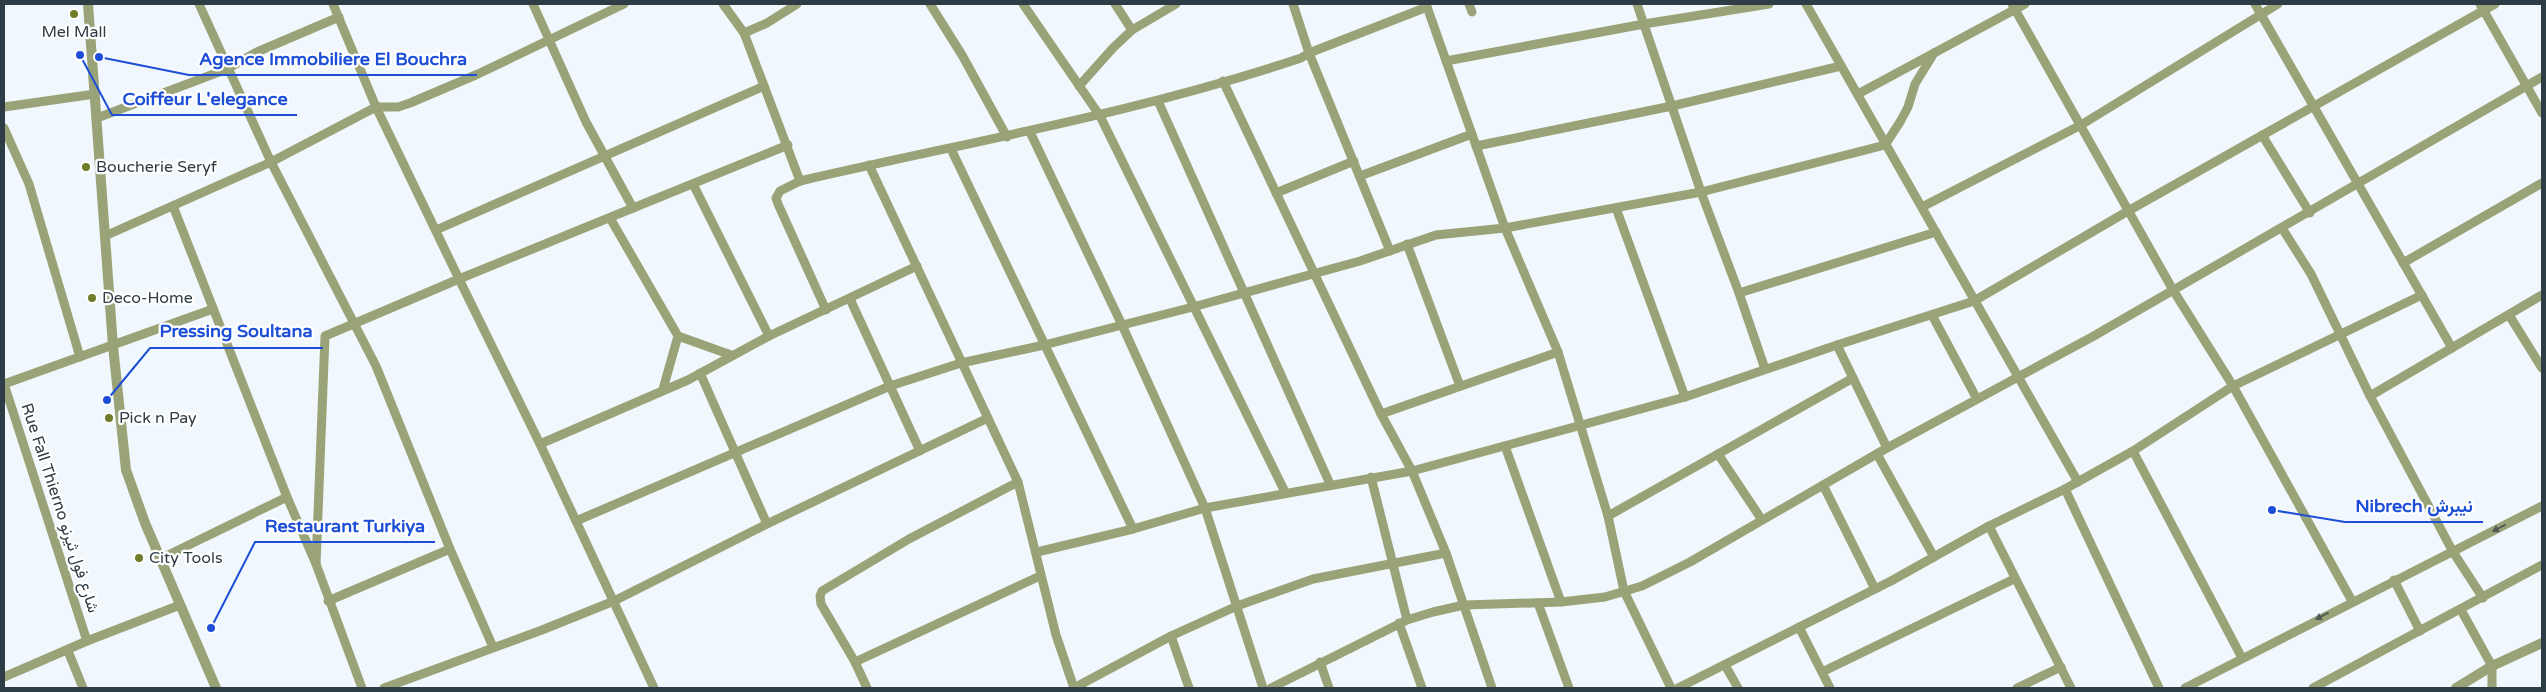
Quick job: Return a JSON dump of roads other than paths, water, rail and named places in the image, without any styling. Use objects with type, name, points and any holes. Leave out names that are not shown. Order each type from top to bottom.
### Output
[{"type":"street","points":[[88,4],[113,346],[126,470],[160,558],[216,688]]},
{"type":"street","points":[[198,4],[271,162],[376,366],[450,549],[493,647]]},
{"type":"street","points":[[333,4],[376,107],[540,444],[654,688]]},
{"type":"street","points":[[533,4],[563,74],[633,208]]},
{"type":"street","points":[[106,236],[271,162],[376,107],[398,107],[410,103],[550,40],[624,4]]},
{"type":"street","points":[[723,4],[744,33],[788,145],[800,182]]},
{"type":"street","points":[[744,33],[767,23],[797,4]]},
{"type":"street","points":[[930,4],[962,55],[1006,137]]},
{"type":"street","points":[[1022,4],[1100,116],[1285,492]]},
{"type":"street","points":[[1115,4],[1132,30]]},
{"type":"street","points":[[1079,86],[1132,30],[1176,4]]},
{"type":"street","points":[[1293,4],[1309,53],[1390,251]]},
{"type":"street","points":[[1637,4],[1701,192],[1765,369]]},
{"type":"street","points":[[1446,61],[1644,24],[1769,4]]},
{"type":"street","points":[[1806,4],[2078,482]]},
{"type":"street","points":[[1858,94],[1934,53],[2013,6],[2025,4]]},
{"type":"street","points":[[2255,4],[2452,348]]},
{"type":"street","points":[[1922,207],[2081,125],[2278,4]]},
{"type":"street","points":[[1037,552],[1133,529],[1206,508],[1285,492],[1412,471],[1582,426],[1686,397],[1837,344],[1974,301],[2482,7],[2495,4]]},
{"type":"street","points":[[826,310],[776,198],[780,192],[800,182],[870,165],[1030,132],[1158,101],[1272,68],[1427,5],[1505,228],[1558,352],[1608,516],[1624,591],[1671,688]]},
{"type":"street","points":[[2013,6],[2173,290],[2234,386],[2352,601]]},
{"type":"street","points":[[2482,7],[2542,112]]},
{"type":"street","points":[[97,118],[227,69],[257,52],[339,18]]},
{"type":"street","points":[[576,521],[890,386],[961,363],[1044,345],[1193,308],[1315,274],[1436,235],[1505,228],[1701,192],[1885,145],[1908,107],[1915,84],[1934,53]]},
{"type":"street","points":[[1476,146],[1672,106],[1841,66]]},
{"type":"street","points":[[1271,688],[1403,621],[1464,605],[1561,602],[1604,597],[1642,586],[1690,562],[1887,448],[2018,377],[2310,213],[2358,183],[2542,77]]},
{"type":"street","points":[[1223,82],[1381,414],[1412,471],[1446,553],[1492,688]]},
{"type":"street","points":[[436,230],[764,86]]},
{"type":"street","points":[[4,107],[95,94]]},
{"type":"street","points":[[1158,101],[1330,484]]},
{"type":"street","points":[[4,128],[29,184],[80,357]]},
{"type":"street","points":[[1030,132],[1122,325],[1206,508],[1263,688]]},
{"type":"street","points":[[1360,176],[1472,134]]},
{"type":"street","points":[[2262,134],[2310,213]]},
{"type":"street","points":[[316,564],[325,336],[353,322],[788,145]]},
{"type":"street","points":[[951,149],[1133,529]]},
{"type":"street","points":[[1276,194],[1354,161]]},
{"type":"street","points":[[870,165],[1018,482],[1037,552],[1040,576],[1056,635],[1074,688],[1171,636],[1237,606],[1313,579],[1394,565],[1446,553]]},
{"type":"street","points":[[2403,262],[2542,183]]},
{"type":"street","points":[[693,184],[769,336]]},
{"type":"street","points":[[173,206],[287,497],[316,564],[328,601],[362,688]]},
{"type":"street","points":[[1616,208],[1686,397]]},
{"type":"street","points":[[610,218],[678,336],[731,355]]},
{"type":"street","points":[[2282,228],[2311,274],[2338,334],[2370,396],[2453,552],[2482,598]]},
{"type":"street","points":[[1739,293],[1936,232]]},
{"type":"street","points":[[1407,244],[1460,386]]},
{"type":"street","points":[[540,444],[700,373],[769,336],[917,266]]},
{"type":"street","points":[[1678,688],[1874,590],[1990,526],[2078,482],[2133,451],[2234,386],[2422,295]]},
{"type":"street","points":[[2370,396],[2542,295]]},
{"type":"street","points":[[850,299],[920,451]]},
{"type":"street","points":[[4,384],[213,309]]},
{"type":"street","points":[[1932,315],[1977,399]]},
{"type":"street","points":[[2509,315],[2542,368]]},
{"type":"street","points":[[663,389],[678,336]]},
{"type":"street","points":[[1837,344],[1887,448]]},
{"type":"street","points":[[1381,414],[1558,352]]},
{"type":"street","points":[[700,373],[767,524]]},
{"type":"street","points":[[1608,516],[1853,378]]},
{"type":"street","name":"Rue Fall Thierno شارع فول ثيرنو","points":[[4,384],[87,641]]},
{"type":"street","points":[[384,688],[614,601],[767,524],[988,418]]},
{"type":"street","points":[[1506,446],[1561,602]]},
{"type":"street","points":[[2133,451],[2242,658]]},
{"type":"street","points":[[1718,454],[1762,520]]},
{"type":"street","points":[[1877,454],[1934,557]]},
{"type":"street","points":[[1371,477],[1394,565],[1403,621],[1422,688]]},
{"type":"street","points":[[868,688],[821,604],[820,596],[822,591],[909,539],[1018,482]]},
{"type":"street","points":[[1823,486],[1874,590]]},
{"type":"street","points":[[2065,489],[2159,688]]},
{"type":"street","points":[[160,558],[287,497]]},
{"type":"street","points":[[2185,688],[2352,601],[2542,506]]},
{"type":"street","points":[[1990,526],[2014,579],[2071,688]]},
{"type":"street","points":[[328,601],[450,549]]},
{"type":"street","points":[[2313,688],[2542,565]]},
{"type":"street","points":[[855,662],[1040,576]]},
{"type":"street","points":[[1822,672],[2014,579]]},
{"type":"street","points":[[2394,580],[2420,631]]},
{"type":"street","points":[[1538,602],[1569,688]]},
{"type":"street","points":[[4,677],[68,651],[87,641],[180,605]]},
{"type":"street","points":[[2461,610],[2492,666],[2492,688]]},
{"type":"street","points":[[1799,627],[1830,688]]},
{"type":"street","points":[[1171,636],[1189,688]]},
{"type":"street","points":[[2456,688],[2492,666],[2542,643]]},
{"type":"street","points":[[68,651],[83,688]]},
{"type":"street","points":[[1320,662],[1329,688]]},
{"type":"street","points":[[1724,665],[1738,688]]},
{"type":"street","points":[[2018,688],[2060,667]]},
{"type":"place","name":"Mel Mall","points":[[74,14]]},
{"type":"place","name":"Coiffeur L'elegance","points":[[80,55]]},
{"type":"place","name":"Agence Immobiliere El Bouchra","points":[[99,57]]},
{"type":"place","name":"Boucherie Seryf","points":[[86,167]]},
{"type":"place","name":"Deco-Home","points":[[92,298]]},
{"type":"place","name":"Pressing Soultana","points":[[107,400]]},
{"type":"place","name":"Pick n Pay","points":[[109,418]]},
{"type":"place","name":"Nibrech نيبرش","points":[[2272,510]]},
{"type":"place","name":"City Tools","points":[[139,558]]},
{"type":"place","name":"Restaurant Turkiya","points":[[211,628]]}]
